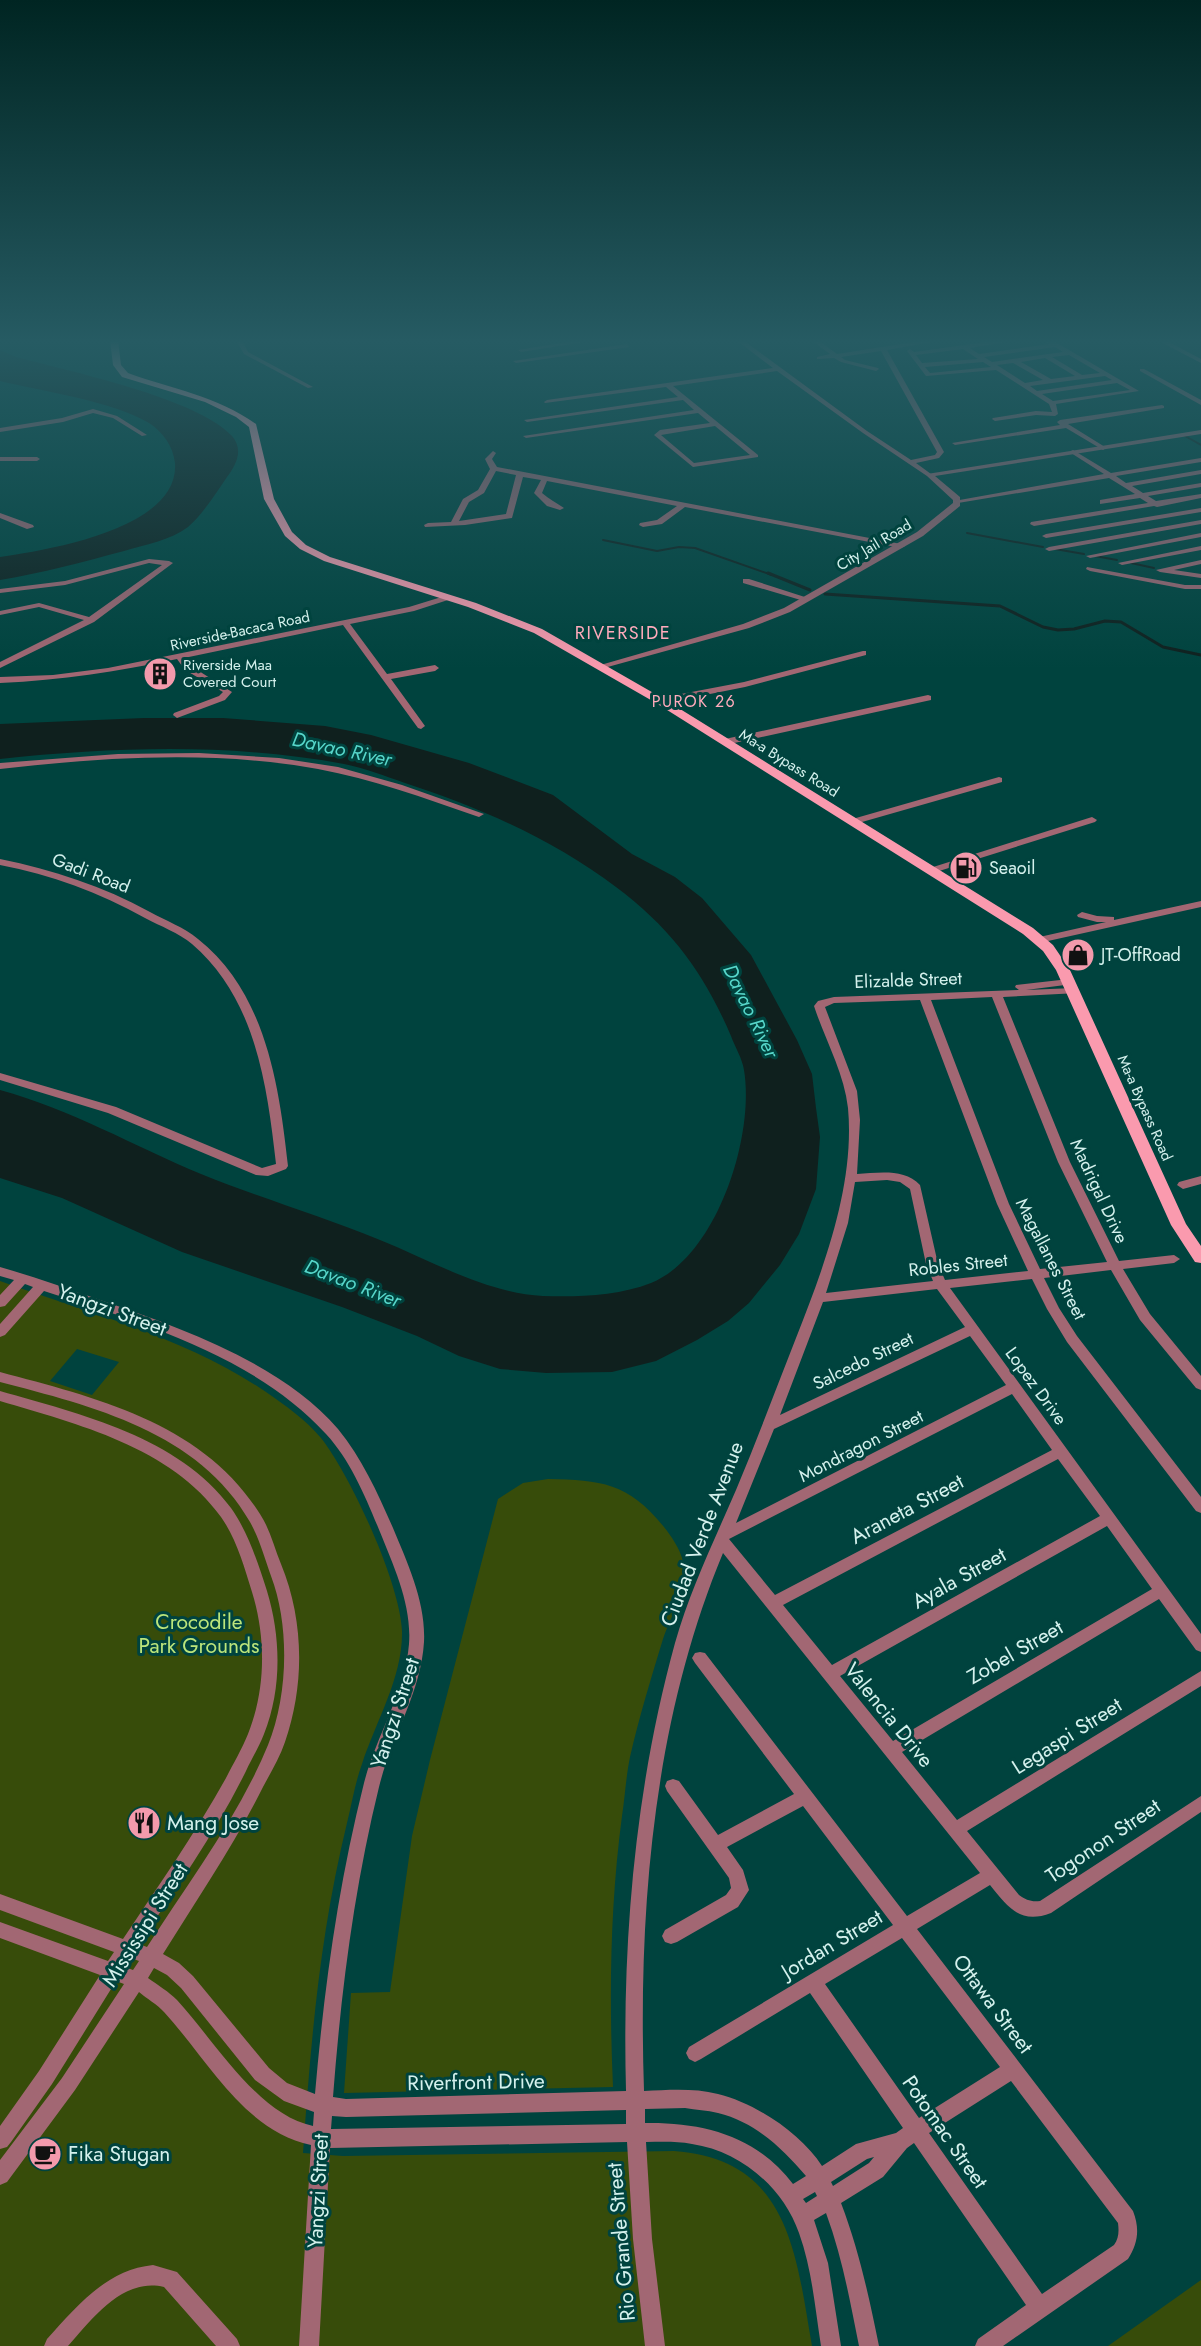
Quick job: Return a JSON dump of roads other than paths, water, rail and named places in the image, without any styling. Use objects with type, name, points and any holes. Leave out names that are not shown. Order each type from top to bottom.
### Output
[{"type":"main road","name":"Ma-a Bypass Road","points":[[258,449],[269,499],[288,534],[303,547],[327,559],[448,597],[538,631],[660,701],[1014,921],[1039,940],[1056,958],[1072,987],[1179,1225],[1201,1258]]},
{"type":"street","points":[[675,449],[693,465],[756,456],[748,449]]},
{"type":"street","points":[[891,449],[929,476],[958,501],[1201,460]]},
{"type":"street","points":[[909,462],[937,457],[941,452],[940,449]]},
{"type":"street","points":[[929,476],[1092,449]]},
{"type":"street","points":[[1073,452],[1201,534]]},
{"type":"street","points":[[493,453],[488,459],[494,469],[901,546]]},
{"type":"street","points":[[0,459],[37,459]]},
{"type":"street","points":[[454,523],[465,501],[481,491],[494,469]]},
{"type":"street","points":[[1125,485],[1201,472]]},
{"type":"street","points":[[428,525],[509,515],[520,474]]},
{"type":"street","points":[[544,479],[538,493],[550,504],[560,508]]},
{"type":"street","points":[[1103,502],[1201,485]]},
{"type":"street","points":[[1034,524],[1201,496]]},
{"type":"street","name":"City Jail Road","points":[[601,666],[751,624],[787,610],[901,546],[934,524],[958,501]]},
{"type":"street","points":[[643,525],[658,522],[683,505]]},
{"type":"street","points":[[1046,536],[1201,510]]},
{"type":"street","points":[[0,515],[30,527]]},
{"type":"street","points":[[1049,549],[1201,522]]},
{"type":"street","points":[[1090,556],[1201,534]]},
{"type":"street","points":[[1122,563],[1201,548]]},
{"type":"street","points":[[0,591],[65,583],[149,561],[169,563],[91,620],[0,665]]},
{"type":"street","points":[[1201,562],[1160,570],[1201,576]]},
{"type":"street","points":[[1090,569],[1185,587],[1201,587]]},
{"type":"street","points":[[746,581],[807,599]]},
{"type":"street","name":"Riverside-Bacaca Road","points":[[0,680],[78,676],[423,606],[448,597]]},
{"type":"street","points":[[0,613],[39,605],[91,620]]},
{"type":"street","points":[[345,622],[421,726]]},
{"type":"street","points":[[660,701],[756,681],[863,653]]},
{"type":"street","points":[[177,715],[222,698],[228,692],[188,668],[179,657]]},
{"type":"street","points":[[386,677],[435,668]]},
{"type":"street","points":[[725,742],[928,698]]},
{"type":"street","points":[[0,766],[70,759],[201,757],[265,759],[357,775],[410,790],[478,814]]},
{"type":"street","points":[[852,822],[999,780]]},
{"type":"street","points":[[933,870],[1092,820]]},
{"type":"street","name":"Gadi Road","points":[[0,862],[89,886],[112,896],[187,935],[216,961],[239,994],[250,1018],[272,1086],[282,1166],[267,1172],[260,1172],[112,1110],[0,1076]]},
{"type":"street","points":[[1039,940],[1201,904]]},
{"type":"street","points":[[1082,915],[1097,919],[1128,920]]},
{"type":"street","name":"Elizalde Street","points":[[822,1003],[834,1000],[996,993],[1072,987]]},
{"type":"street","name":"Madrigal Drive","points":[[996,993],[1064,1162],[1114,1266],[1144,1317],[1201,1385]]},
{"type":"street","name":"Magallanes Street","points":[[924,996],[1003,1204],[1035,1274],[1072,1339],[1201,1507]]},
{"type":"street","name":"Ciudad Verde Avenue","points":[[636,2133],[633,2006],[642,1857],[655,1762],[684,1642],[818,1298],[842,1227],[852,1178],[854,1108],[852,1091],[819,1009],[822,1003]]},
{"type":"street","name":"Lopez Drive","points":[[852,1178],[902,1178],[913,1182],[932,1264],[941,1285],[1201,1646]]},
{"type":"street","points":[[1183,1185],[1201,1180]]},
{"type":"street","name":"Robles Street","points":[[818,1298],[1174,1259]]},
{"type":"street","name":"Yangzi Street","points":[[0,1271],[203,1344],[276,1384],[310,1410],[333,1432],[354,1463],[399,1560],[412,1600],[417,1630],[415,1656],[377,1767],[354,1862],[334,1977],[323,2106],[309,2346]]},
{"type":"street","points":[[0,1303],[22,1278]]},
{"type":"street","points":[[0,1332],[42,1286]]},
{"type":"street","name":"Salcedo Street","points":[[768,1426],[973,1329]]},
{"type":"street","name":"Mississipi Street","points":[[0,1377],[126,1414],[186,1447],[210,1465],[238,1493],[255,1520],[281,1582],[290,1616],[288,1693],[277,1742],[237,1821],[79,2070],[24,2147],[0,2175]]},
{"type":"street","name":"Mondragon Street","points":[[723,1539],[1014,1387]]},
{"type":"street","name":"Mississipi Street","points":[[0,1396],[111,1431],[169,1461],[192,1478],[220,1505],[236,1529],[269,1622],[268,1695],[256,1733],[219,1809],[127,1948],[59,2058],[0,2140]]},
{"type":"street","points":[[111,1431],[126,1414]]},
{"type":"street","name":"Araneta Street","points":[[772,1604],[1061,1451]]},
{"type":"street","name":"Ayala Street","points":[[830,1674],[1109,1518]]},
{"type":"street","name":"Valencia Drive","points":[[723,1539],[772,1604],[1013,1901],[1028,1910]]},
{"type":"street","name":"Zobel Street","points":[[891,1750],[1161,1591]]},
{"type":"street","name":"Ottawa Street","points":[[700,1658],[1121,2210],[1128,2226],[1128,2241],[1121,2252],[985,2346]]},
{"type":"street","name":"Legaspi Street","points":[[955,1830],[1201,1678]]},
{"type":"street","points":[[671,1936],[732,1901],[740,1890],[737,1875],[673,1786]]},
{"type":"street","points":[[716,1845],[805,1796]]},
{"type":"street","name":"Togonon Street","points":[[1028,1910],[1045,1907],[1201,1803]]},
{"type":"street","name":"Jordan Street","points":[[695,2053],[992,1875]]},
{"type":"street","name":"Riverfront Drive","points":[[0,1902],[151,1957],[172,1969],[187,1982],[262,2074],[273,2085],[304,2102],[346,2108],[685,2099],[719,2104],[753,2116],[780,2134],[804,2158],[830,2198],[849,2249],[869,2346]]},
{"type":"street","points":[[0,1930],[137,1980],[169,2004],[255,2106],[284,2127],[299,2134],[321,2138],[699,2133],[734,2146],[774,2175],[803,2216],[817,2262],[831,2346]]},
{"type":"street","name":"Potomac Street","points":[[813,1982],[1040,2308]]},
{"type":"street","points":[[803,2216],[876,2170],[900,2141],[1013,2069]]},
{"type":"street","name":"Rio Grande Street","points":[[636,2133],[640,2219],[647,2296],[655,2346]]},
{"type":"street","points":[[791,2196],[863,2151],[900,2141]]},
{"type":"street","points":[[54,2346],[101,2296],[143,2275],[158,2273],[170,2278],[230,2346]]},
{"type":"water","points":[[238,449],[233,467],[199,516],[188,527],[166,539],[149,544],[0,580],[0,557],[48,549],[107,532],[134,520],[156,505],[171,486],[175,463],[172,451]]},
{"type":"water","name":"Davao River","points":[[144,718],[223,718],[325,726],[371,735],[469,763],[553,795],[632,854],[675,877],[702,898],[751,955],[797,1040],[812,1074],[820,1137],[816,1189],[799,1234],[780,1265],[749,1303],[728,1321],[656,1361],[612,1372],[546,1373],[500,1369],[459,1356],[417,1336],[342,1307],[182,1252],[62,1198],[0,1178],[0,1090],[52,1107],[201,1174],[358,1231],[460,1275],[522,1294],[570,1296],[625,1291],[651,1283],[674,1269],[695,1248],[712,1221],[737,1159],[746,1097],[744,1070],[721,1013],[698,972],[670,936],[636,903],[592,870],[542,840],[488,814],[382,775],[352,766],[301,757],[172,749],[86,752],[0,759],[0,724]]},
{"type":"waterway","points":[[967,533],[1043,547]]},
{"type":"waterway","points":[[603,540],[657,551],[679,547],[695,548],[772,575]]},
{"type":"waterway","points":[[1055,549],[1084,554]]},
{"type":"waterway","points":[[1095,556],[1117,560]]},
{"type":"waterway","points":[[1131,563],[1154,568]]},
{"type":"waterway","points":[[768,573],[810,590]]},
{"type":"waterway","points":[[825,594],[1000,606],[1043,627],[1058,630],[1074,629],[1105,621],[1121,622],[1163,647],[1201,655]]},
{"type":"place","name":"Riverside Maa Covered Court","points":[[160,674]]},
{"type":"place","name":"Seaoil","points":[[966,868]]},
{"type":"place","name":"JT-OffRoad","points":[[1078,955]]},
{"type":"place","name":"Mang Jose","points":[[144,1823]]},
{"type":"place","name":"Fika Stugan","points":[[45,2154]]},
{"type":"district","name":"RIVERSIDE","points":[[623,633]]},
{"type":"district","name":"PUROK 26","points":[[694,701]]},
{"type":"park label","name":"Crocodile Park Grounds","points":[[199,1634]]}]
